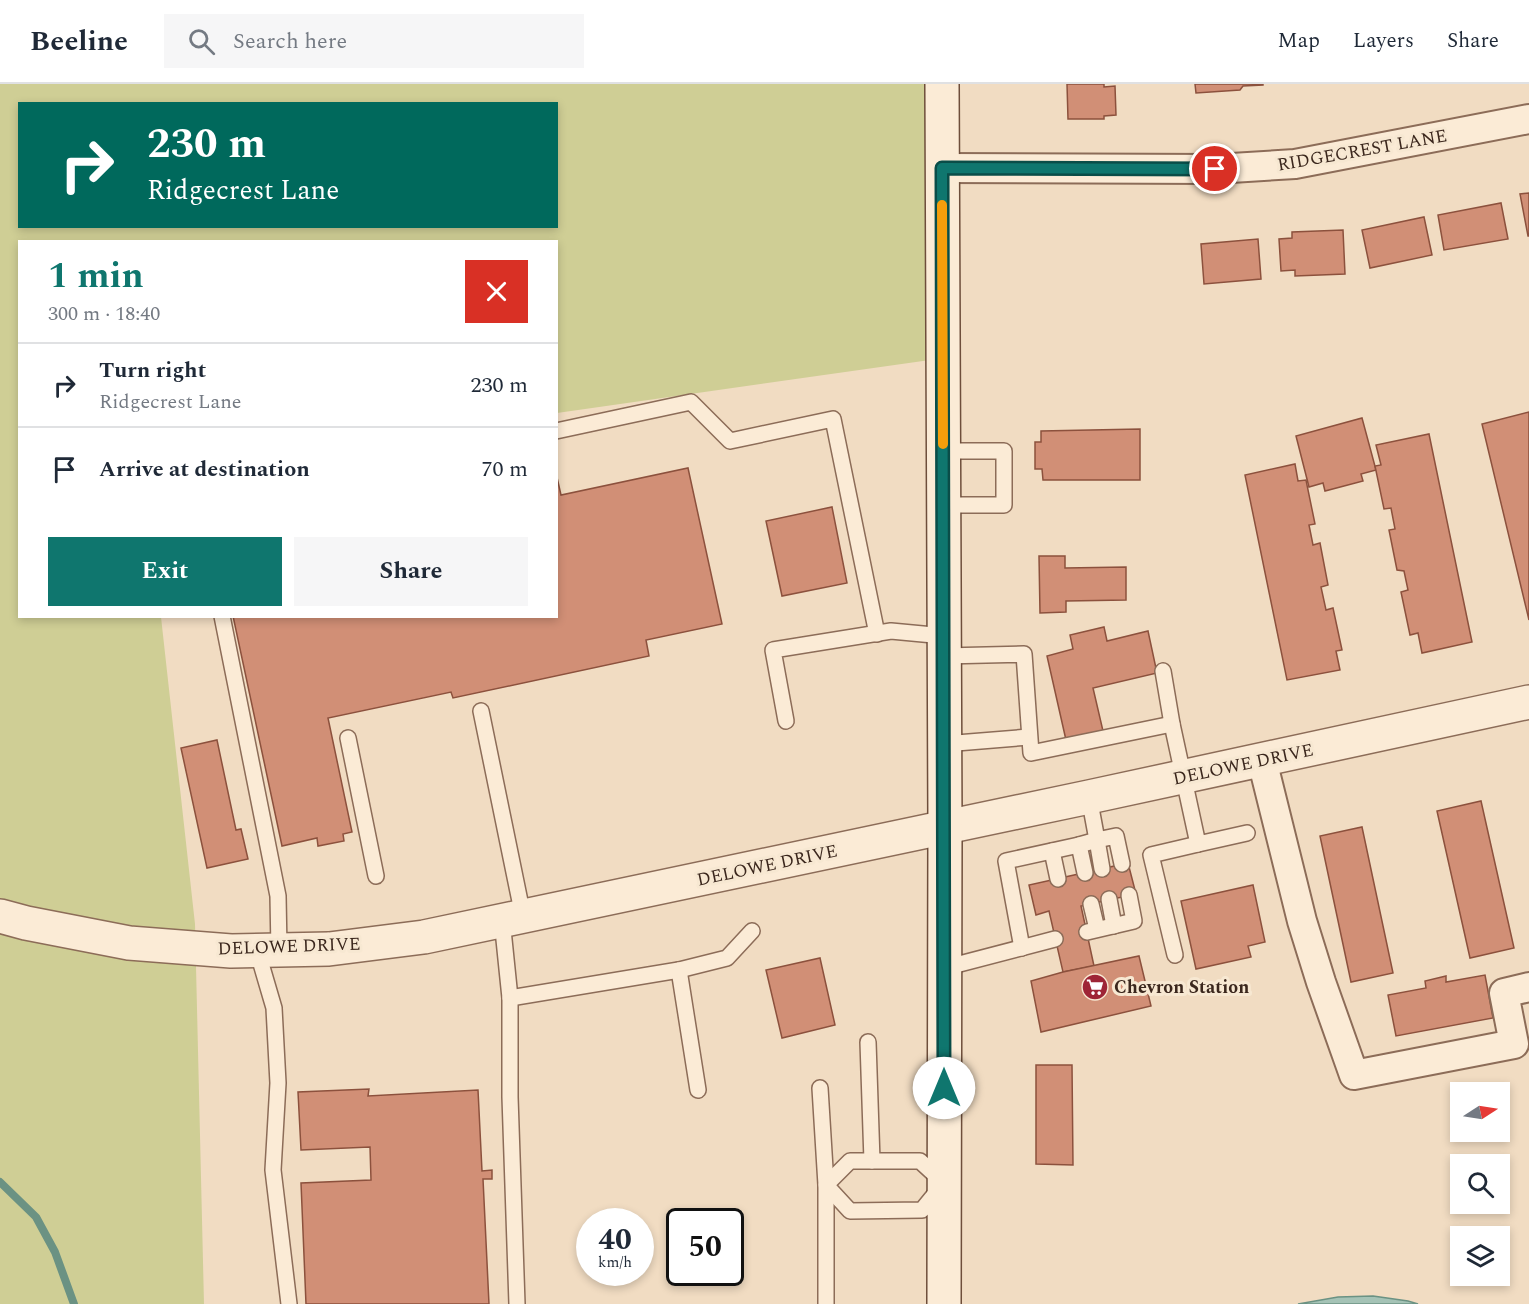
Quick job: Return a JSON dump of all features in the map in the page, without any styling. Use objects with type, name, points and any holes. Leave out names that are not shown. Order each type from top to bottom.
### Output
[{"type":"street","points":[[942,84],[944,1304]]},
{"type":"street","name":"RIDGECREST LANE","points":[[942,168],[1215,169],[1295,164],[1529,119]]},
{"type":"street","name":"DELOWE DRIVE","points":[[0,916],[129,943],[231,951],[330,949],[424,937],[1529,702]]},
{"type":"street","points":[[1262,759],[1302,921],[1354,1076],[1514,1044],[1504,993],[1529,987]]},
{"type":"street","points":[[1491,1049],[1529,1056]]},
{"type":"lane","points":[[558,431],[691,402],[730,441],[833,419],[877,634]]},
{"type":"lane","points":[[943,451],[1004,451],[1004,505],[944,505]]},
{"type":"lane","points":[[222,618],[278,896],[268,950],[278,1083],[273,1170],[289,1304]]},
{"type":"lane","points":[[786,721],[773,650],[891,631],[944,646],[1024,654],[1031,753],[1172,723]]},
{"type":"lane","points":[[1163,671],[1198,844]]},
{"type":"lane","points":[[481,711],[512,918],[510,1097],[517,1304]]},
{"type":"lane","points":[[944,744],[1029,737]]},
{"type":"lane","points":[[348,738],[376,876]]},
{"type":"lane","points":[[1089,797],[1102,869]]},
{"type":"lane","points":[[1175,955],[1151,855],[1246,833]]},
{"type":"lane","points":[[1022,948],[1006,861],[1116,836],[1122,864]]},
{"type":"lane","points":[[1079,845],[1085,873]]},
{"type":"lane","points":[[1052,851],[1058,879]]},
{"type":"lane","points":[[1091,904],[1092,931],[1134,921],[1129,895]]},
{"type":"lane","points":[[1109,899],[1114,926]]},
{"type":"lane","points":[[510,998],[679,970],[727,958],[752,931]]},
{"type":"lane","points":[[944,968],[1055,939]]},
{"type":"lane","points":[[679,970],[698,1090]]},
{"type":"lane","points":[[868,1042],[872,1161]]},
{"type":"lane","points":[[820,1088],[826,1185],[826,1304]]},
{"type":"lane","points":[[850,1161],[920,1161],[944,1184],[922,1210],[850,1211],[826,1185],[850,1161]]},
{"type":"shaded area","points":[[0,84],[930,84],[930,360],[558,413],[558,240],[18,240],[18,618],[161,618],[195,924],[204,1304],[0,1304]]},
{"type":"shaded area","points":[[1373,1296],[1418,1304],[1298,1304],[1338,1297]]},
{"type":"building","points":[[1067,84],[1115,86],[1116,115],[1104,116],[1104,119],[1068,119]]},
{"type":"building","points":[[1195,84],[1263,85],[1243,86],[1240,90],[1196,93]]},
{"type":"building","points":[[1529,193],[1529,236],[1528,236],[1520,194]]},
{"type":"building","points":[[1501,203],[1508,239],[1444,250],[1438,215]]},
{"type":"building","points":[[1424,217],[1432,255],[1370,268],[1362,230]]},
{"type":"building","points":[[1343,230],[1345,274],[1295,276],[1295,270],[1281,271],[1279,239],[1292,238],[1292,232]]},
{"type":"building","points":[[1258,239],[1261,279],[1204,284],[1201,244]]},
{"type":"building","points":[[1529,412],[1529,620],[1482,424]]},
{"type":"building","points":[[1362,418],[1376,470],[1361,474],[1363,481],[1325,491],[1323,483],[1309,487],[1296,436]]},
{"type":"building","points":[[1140,429],[1140,480],[1043,480],[1042,469],[1035,469],[1035,442],[1041,442],[1041,431]]},
{"type":"building","points":[[1429,434],[1472,642],[1422,653],[1418,633],[1410,635],[1401,592],[1408,590],[1404,571],[1397,570],[1389,530],[1395,529],[1391,508],[1384,509],[1375,466],[1381,465],[1376,445]]},
{"type":"building","points":[[1295,464],[1298,481],[1306,480],[1315,524],[1309,525],[1313,545],[1320,543],[1328,585],[1321,587],[1326,610],[1333,608],[1342,650],[1336,651],[1340,670],[1287,680],[1245,475]]},
{"type":"building","points":[[688,468],[722,624],[646,640],[649,656],[453,698],[451,692],[328,718],[352,832],[343,834],[344,841],[318,846],[317,838],[282,846],[233,618],[558,618],[558,482],[561,495]]},
{"type":"building","points":[[832,507],[847,583],[782,596],[766,521]]},
{"type":"building","points":[[1039,556],[1065,556],[1065,568],[1126,567],[1126,600],[1066,601],[1066,612],[1040,613]]},
{"type":"building","points":[[1104,627],[1107,641],[1148,631],[1157,673],[1093,688],[1103,731],[1066,740],[1047,656],[1073,649],[1070,635]]},
{"type":"building","points":[[217,740],[236,830],[241,829],[248,859],[207,868],[181,748]]},
{"type":"building","points":[[1481,801],[1514,948],[1470,958],[1437,811]]},
{"type":"building","points":[[1362,827],[1393,973],[1351,982],[1320,836]]},
{"type":"building","points":[[1128,863],[1136,894],[1081,906],[1094,966],[1063,972],[1049,911],[1036,915],[1029,885]]},
{"type":"building","points":[[1253,885],[1265,942],[1248,946],[1251,957],[1196,969],[1181,901]]},
{"type":"building","points":[[1139,956],[1151,1006],[1041,1032],[1031,981]]},
{"type":"building","points":[[820,958],[835,1025],[782,1038],[766,970]]},
{"type":"building","points":[[1485,975],[1493,1018],[1396,1036],[1388,995],[1426,988],[1425,981],[1446,976],[1446,982]]},
{"type":"building","points":[[1036,1065],[1072,1065],[1073,1165],[1036,1164]]},
{"type":"building","points":[[369,1089],[368,1096],[478,1090],[482,1171],[492,1170],[492,1179],[483,1179],[489,1304],[306,1304],[301,1183],[371,1180],[370,1147],[301,1150],[298,1092]]},
{"type":"waterway","points":[[0,1182],[36,1217],[55,1252],[74,1304]]},
{"type":"slow traffic","points":[[942,205],[943,444]]},
{"type":"place","name":"Chevron Station","points":[[1095,987]]},
{"type":"route","points":[[944,1088],[942,168],[1215,169]]}]
